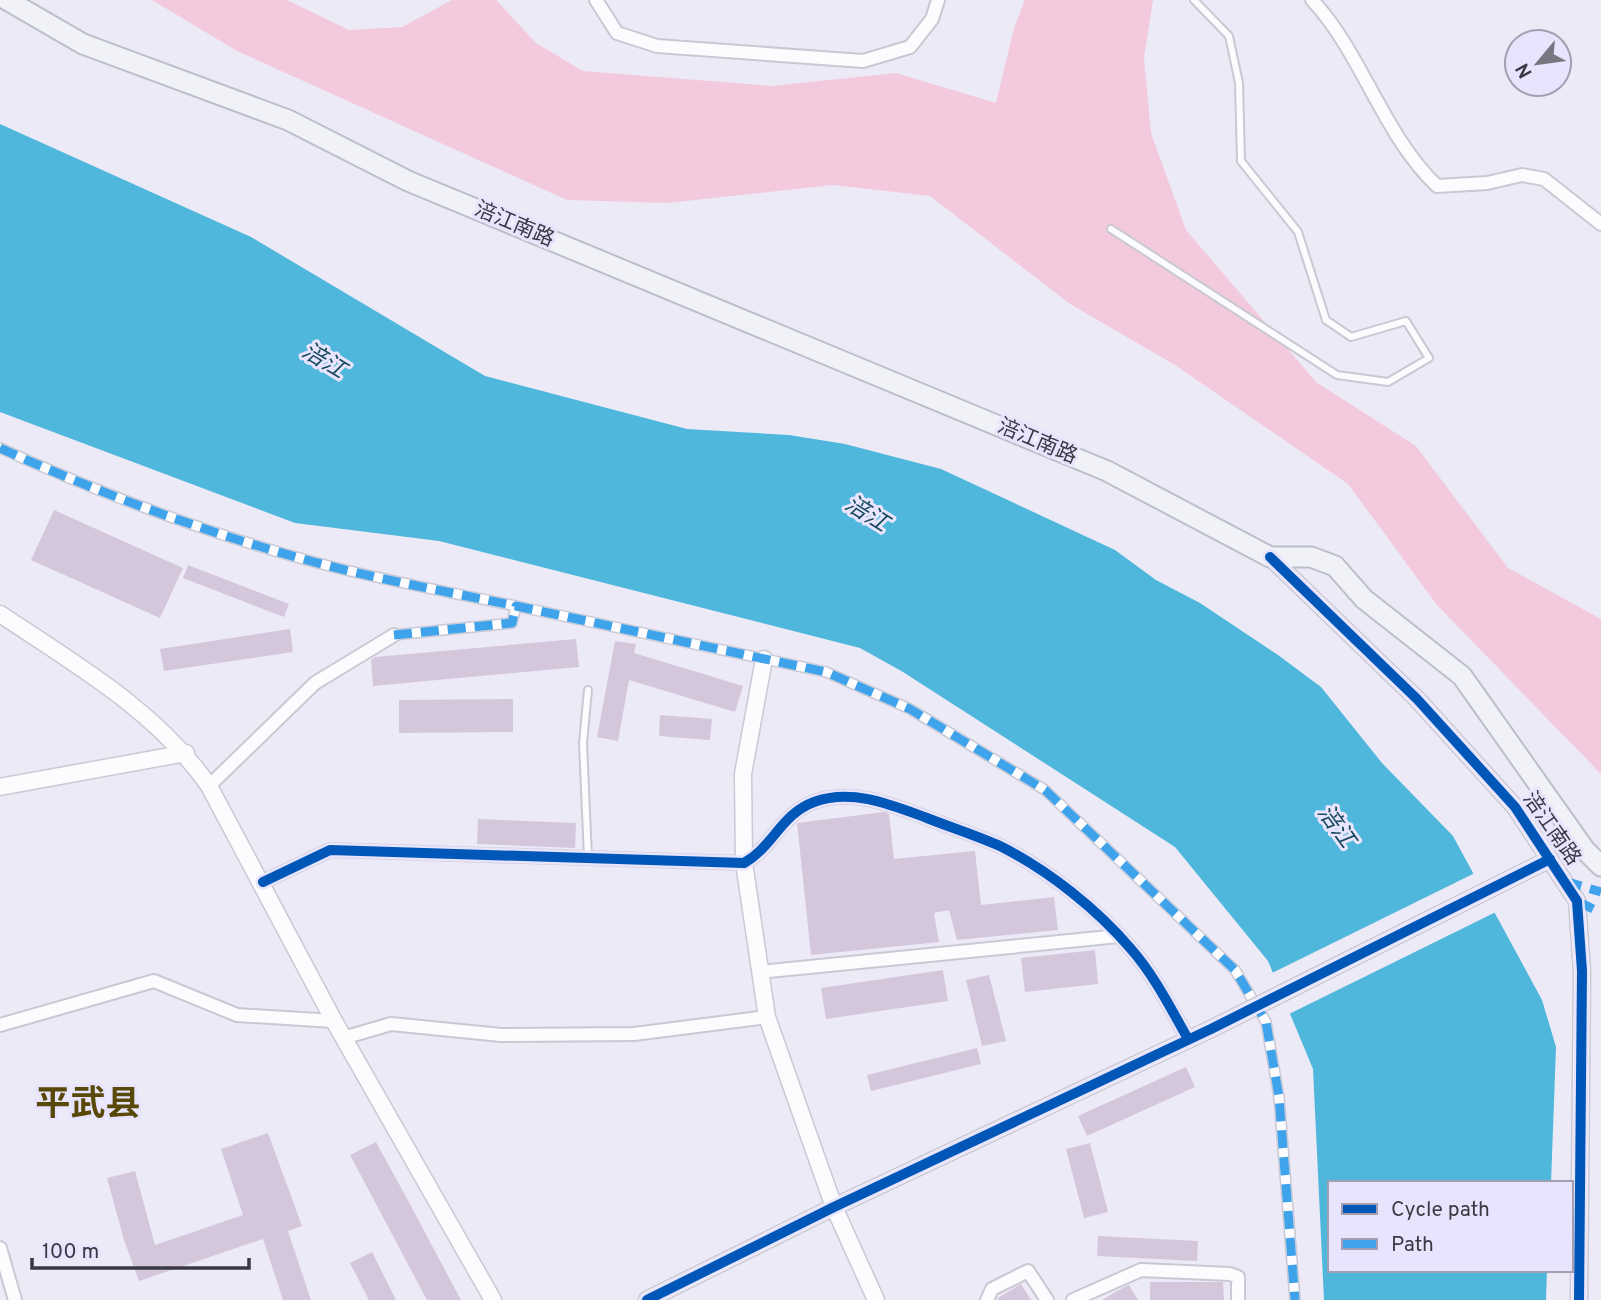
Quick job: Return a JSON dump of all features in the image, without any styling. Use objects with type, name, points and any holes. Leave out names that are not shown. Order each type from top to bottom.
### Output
[{"type":"main road","name":"涪江南路","points":[[7,0],[83,44],[288,120],[408,181],[1107,471],[1270,556]]},
{"type":"main road","points":[[1270,556],[1311,557],[1335,566],[1364,598],[1462,676],[1585,850],[1601,866]]},
{"type":"street","points":[[596,0],[617,33],[657,46],[863,61],[910,47],[932,19],[938,0]]},
{"type":"street","points":[[1312,0],[1357,66],[1414,164],[1437,186],[1487,183],[1522,175],[1544,179],[1601,224]]},
{"type":"street","points":[[0,448],[139,505],[315,562],[826,672],[910,709],[1045,790],[1235,970],[1266,1022],[1279,1097],[1295,1300]]},
{"type":"street","name":"涪江南路","points":[[1270,556],[1417,699],[1515,807],[1577,901],[1581,960],[1579,1300]]},
{"type":"street","points":[[209,786],[315,683],[394,635],[512,623],[516,606]]},
{"type":"street","points":[[0,614],[107,685],[186,753],[209,786],[263,882],[343,1038],[492,1300]]},
{"type":"street","points":[[764,659],[743,774],[744,863],[767,1017],[834,1207],[876,1300]]},
{"type":"street","points":[[0,787],[186,753]]},
{"type":"street","points":[[263,882],[330,850],[744,863],[759,855],[778,828],[794,812],[815,801],[837,797],[879,800],[1003,848],[1078,897],[1132,949],[1162,993],[1188,1039]]},
{"type":"street","points":[[647,1300],[834,1207],[1211,1029],[1550,859]]},
{"type":"street","points":[[760,972],[1119,936]]},
{"type":"street","points":[[0,1025],[154,981],[237,1016],[334,1021]]},
{"type":"street","points":[[343,1038],[391,1024],[501,1035],[634,1034],[767,1017]]},
{"type":"street","points":[[0,1248],[15,1300]]},
{"type":"street","points":[[1073,1300],[1141,1270],[1230,1274],[1238,1277],[1238,1300]]},
{"type":"street","points":[[987,1300],[992,1289],[1028,1271],[1046,1300]]},
{"type":"lane","points":[[1111,229],[1337,375],[1388,382],[1429,358],[1406,321],[1351,337],[1326,320],[1298,232],[1241,161],[1239,83],[1229,36],[1194,0]]},
{"type":"lane","points":[[587,690],[583,743],[588,859]]},
{"type":"shaded area","points":[[152,0],[287,0],[349,30],[402,27],[452,0],[496,0],[536,43],[583,71],[772,86],[896,73],[996,103],[1014,28],[1025,0],[1153,0],[1144,58],[1151,133],[1186,230],[1316,382],[1416,446],[1508,568],[1601,619],[1601,774],[1437,605],[1348,484],[1175,365],[1070,304],[930,196],[833,185],[667,203],[567,200],[237,51]]},
{"type":"water","name":"涪江","points":[[0,124],[251,237],[485,376],[687,429],[789,435],[845,444],[941,469],[1115,550],[1156,580],[1200,603],[1321,687],[1382,763],[1453,836],[1542,1000],[1556,1047],[1551,1181],[1328,1181],[1328,1272],[1547,1272],[1546,1300],[1324,1300],[1313,1069],[1268,961],[1175,847],[903,672],[860,648],[439,541],[295,523],[0,412]]},
{"type":"pier","points":[[1477,872],[1498,911],[1287,1015],[1270,974]]},
{"type":"building","points":[[54,510],[183,568],[160,618],[31,560]]},
{"type":"building","points":[[188,565],[289,604],[284,617],[183,578]]},
{"type":"building","points":[[290,629],[293,652],[164,671],[160,649]]},
{"type":"building","points":[[576,639],[579,667],[373,686],[371,660],[375,657]]},
{"type":"building","points":[[615,641],[636,644],[634,653],[743,686],[735,712],[629,680],[618,741],[597,737]]},
{"type":"building","points":[[513,699],[513,732],[399,733],[399,700]]},
{"type":"building","points":[[660,715],[712,719],[710,740],[659,736]]},
{"type":"building","points":[[884,812],[889,814],[894,859],[975,851],[981,905],[1054,897],[1058,930],[957,940],[949,910],[934,913],[939,942],[811,955],[797,823]]},
{"type":"building","points":[[478,819],[576,823],[575,848],[477,844]]},
{"type":"building","points":[[1095,950],[1098,984],[1025,992],[1021,958]]},
{"type":"building","points":[[943,970],[948,1001],[826,1019],[821,988]]},
{"type":"building","points":[[989,975],[1006,1041],[982,1046],[966,980]]},
{"type":"building","points":[[977,1048],[981,1064],[871,1091],[867,1075]]},
{"type":"building","points":[[1186,1067],[1195,1087],[1087,1136],[1078,1116]]},
{"type":"building","points":[[268,1133],[302,1226],[288,1231],[311,1300],[283,1300],[263,1239],[139,1281],[124,1240],[107,1178],[135,1171],[155,1245],[243,1215],[221,1149]]},
{"type":"building","points":[[376,1142],[461,1300],[427,1300],[350,1155]]},
{"type":"building","points":[[1090,1143],[1108,1212],[1084,1218],[1066,1149]]},
{"type":"building","points":[[1098,1236],[1198,1241],[1197,1261],[1097,1256]]},
{"type":"building","points":[[372,1252],[396,1300],[369,1300],[350,1263]]},
{"type":"building","points":[[1150,1282],[1223,1282],[1224,1300],[1150,1300]]},
{"type":"building","points":[[1021,1284],[1031,1300],[997,1300],[998,1298]]},
{"type":"building","points":[[1129,1285],[1138,1300],[1102,1300],[1124,1287]]},
{"type":"marked path","points":[[0,448],[155,511],[274,551],[364,574],[516,606]]},
{"type":"marked path","points":[[394,635],[512,623],[516,606],[826,672],[910,709],[1045,790],[1235,970],[1266,1022],[1279,1097],[1295,1300]]},
{"type":"marked path","points":[[1564,881],[1601,892]]},
{"type":"marked path","points":[[1577,901],[1601,913]]},
{"type":"cycle path","points":[[1270,557],[1417,699],[1515,807],[1577,901],[1582,971],[1579,1300]]},
{"type":"cycle path","points":[[263,882],[330,850],[744,863],[763,848],[785,822],[803,807],[828,798],[857,797],[914,813],[974,836],[1002,847],[1037,867],[1071,892],[1118,934],[1162,992],[1188,1039]]},
{"type":"cycle path","points":[[647,1300],[834,1207],[1211,1029],[1550,859]]},
{"type":"district","name":"平武县","points":[[88,1106]]}]
